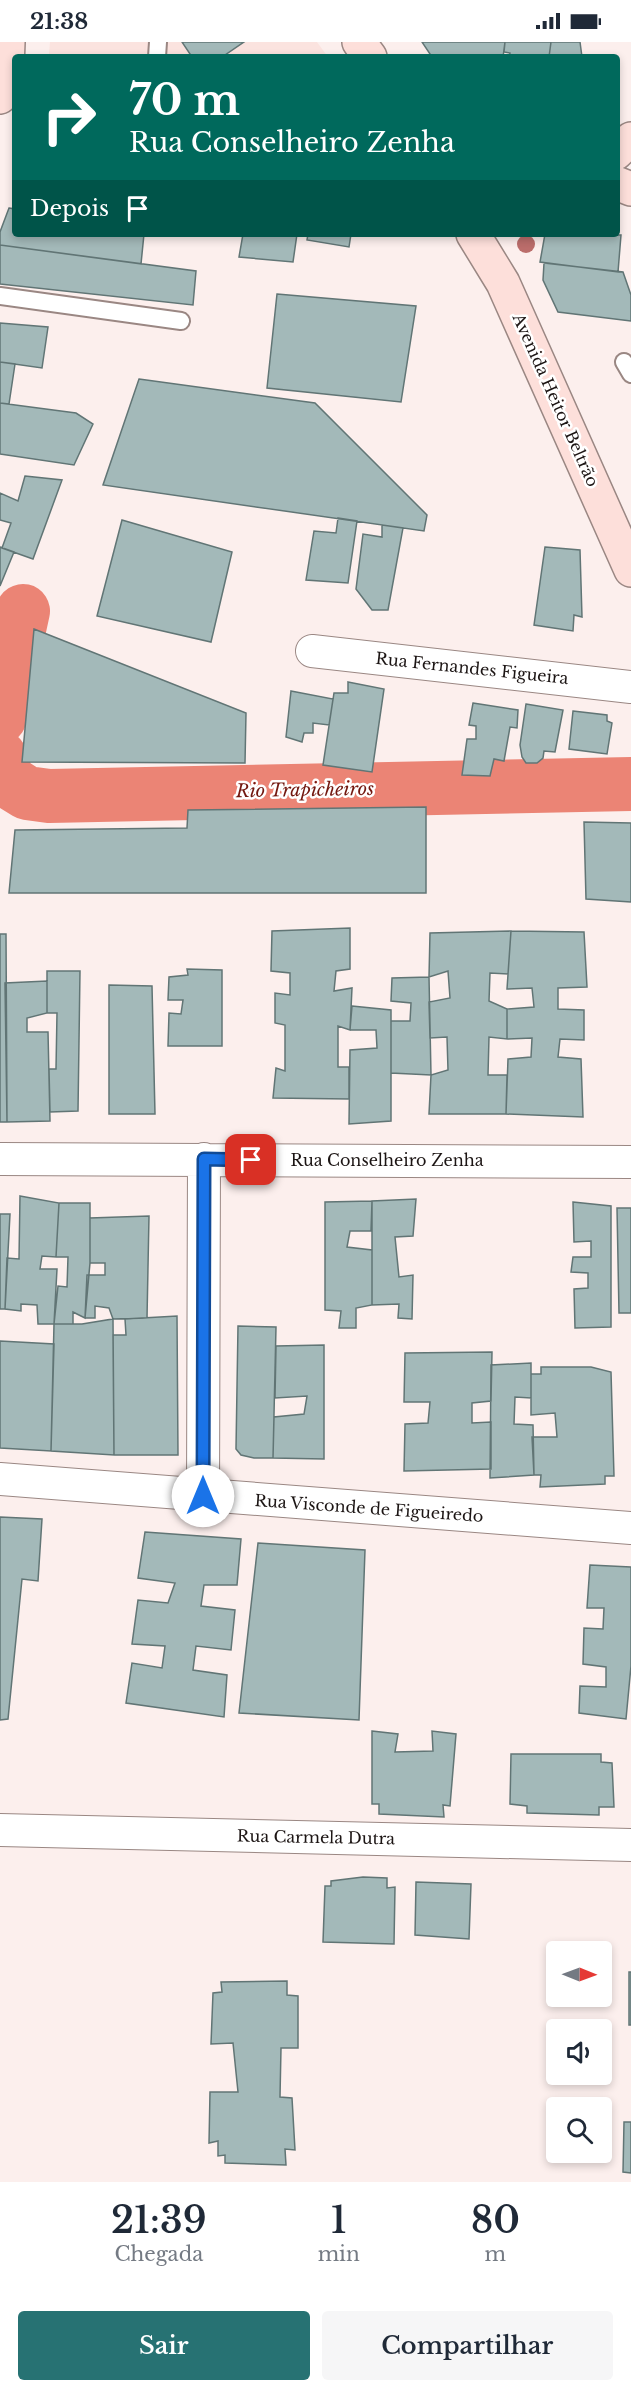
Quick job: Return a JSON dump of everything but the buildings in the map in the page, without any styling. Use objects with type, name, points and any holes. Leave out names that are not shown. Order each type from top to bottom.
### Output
[{"type":"main road","points":[[620,149],[631,139]]},
{"type":"main road","name":"Avenida Heitor Beltrão","points":[[476,237],[503,283],[631,570]]},
{"type":"main road","points":[[502,237],[503,283]]},
{"type":"street","name":"Rua Fernandes Figueira","points":[[312,651],[631,687]]},
{"type":"street","name":"Rua Conselheiro Zenha","points":[[0,1159],[631,1162]]},
{"type":"street","points":[[203,1496],[204,1159]]},
{"type":"street","name":"Rua Visconde de Figueiredo","points":[[0,1479],[631,1528]]},
{"type":"street","name":"Rua Carmela Dutra","points":[[0,1830],[631,1845]]},
{"type":"lane","points":[[0,296],[181,321]]},
{"type":"shaded area","points":[[50,42],[317,42],[326,54],[49,54]]},
{"type":"waterway","name":"Rio Trapicheiros","points":[[0,717],[23,611]]},
{"type":"waterway","name":"Rio Trapicheiros","points":[[0,757],[8,781],[27,793],[49,796],[631,784]]},
{"type":"route","points":[[203,1496],[204,1159],[251,1160]]}]
